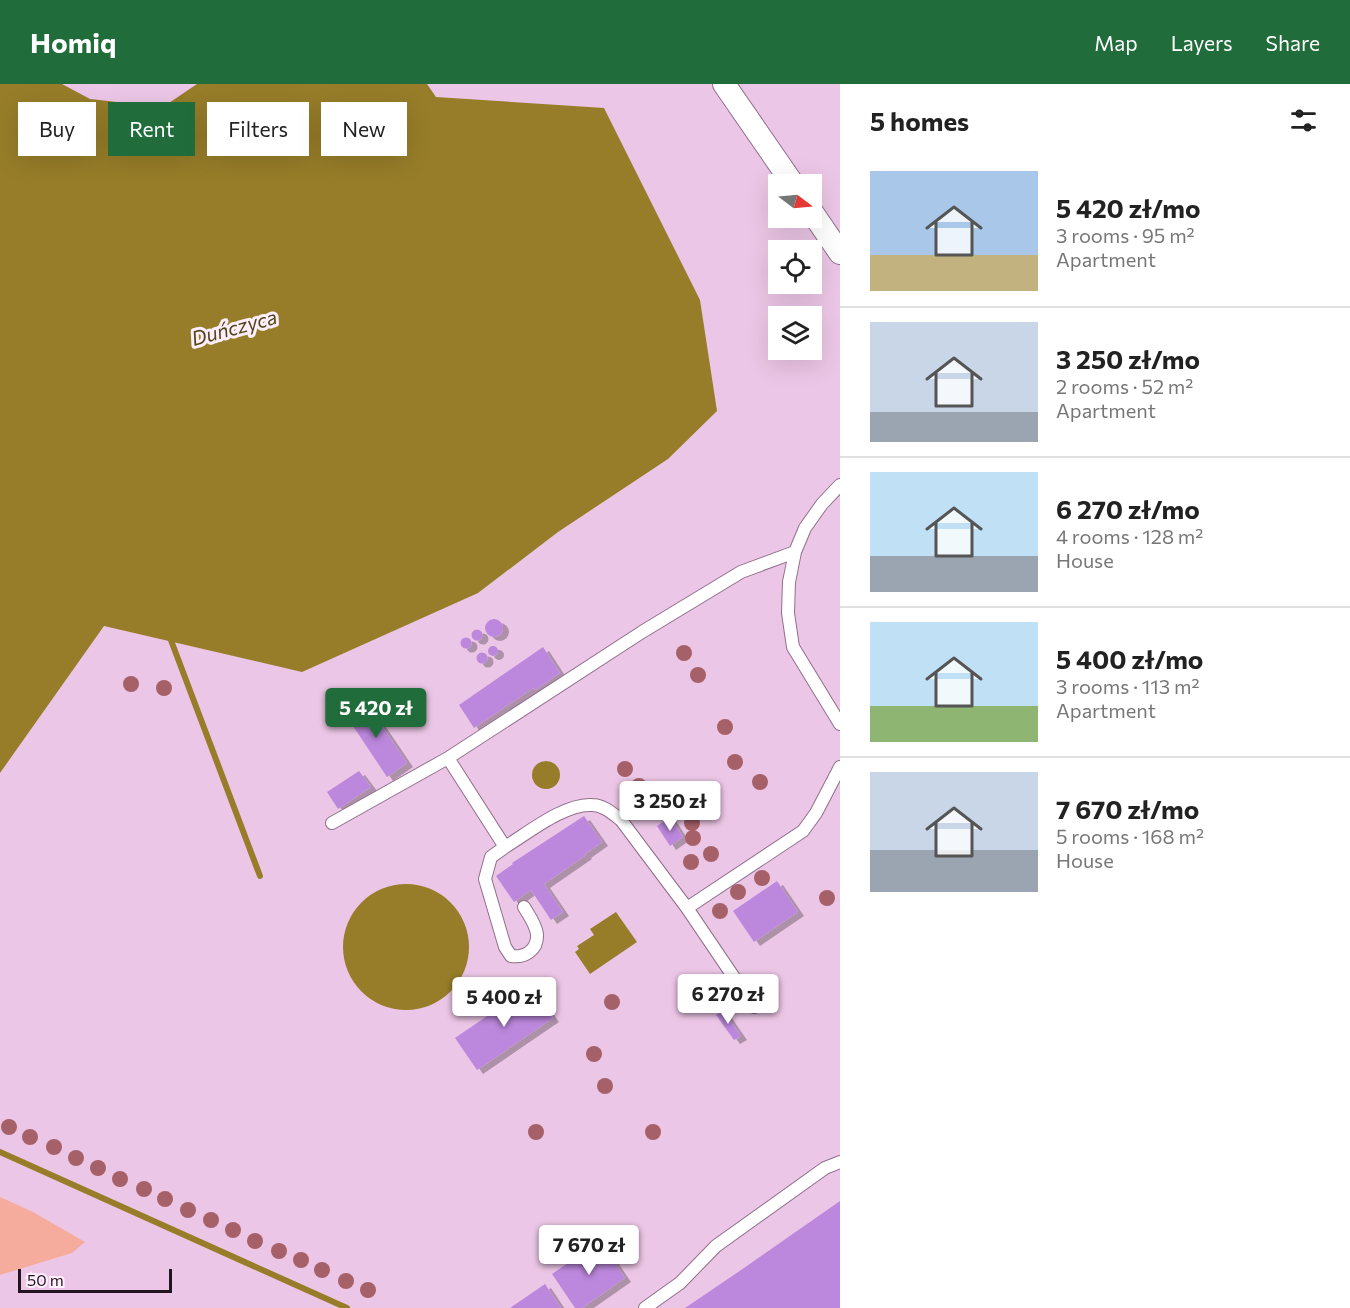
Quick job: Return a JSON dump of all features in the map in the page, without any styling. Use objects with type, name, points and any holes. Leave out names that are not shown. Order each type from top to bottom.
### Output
[{"type":"street","points":[[724,84],[786,174]]},
{"type":"street","points":[[822,227],[840,253]]},
{"type":"lane","points":[[840,485],[816,512],[795,552],[789,582],[788,614],[793,647],[840,724]]},
{"type":"lane","points":[[332,824],[448,758],[642,632],[741,572],[795,552]]},
{"type":"lane","points":[[448,758],[505,847]]},
{"type":"lane","points":[[687,908],[803,831],[816,813],[840,767]]},
{"type":"lane","points":[[525,907],[537,934],[535,946],[527,954],[519,957],[511,956],[505,947],[485,879],[491,856],[575,806],[594,805],[608,810],[621,819],[687,908],[754,1007]]},
{"type":"lane","points":[[645,1308],[680,1283],[716,1246],[825,1168],[840,1162]]},
{"type":"shaded area","points":[[0,1197],[33,1212],[85,1242],[72,1253],[0,1275]]},
{"type":"water","name":"Duńczyca","points":[[0,84],[62,84],[90,99],[117,102],[108,102],[108,156],[195,156],[195,102],[170,102],[197,84],[427,84],[436,97],[604,108],[700,300],[717,411],[668,459],[558,532],[478,593],[302,672],[104,626],[0,773]]},
{"type":"water","points":[[546,761],[556,765],[560,775],[556,785],[546,789],[536,785],[532,775],[536,765]]},
{"type":"water","points":[[406,884],[430,889],[450,903],[464,923],[469,947],[464,971],[450,991],[430,1005],[406,1010],[382,1005],[362,991],[348,971],[343,947],[348,923],[362,903],[382,889]]},
{"type":"water","points":[[616,912],[637,942],[590,974],[575,952],[579,949],[577,946],[594,935],[590,929]]},
{"type":"building","points":[[490,619],[498,619],[503,624],[501,635],[490,637],[485,632],[485,624]]},
{"type":"building","points":[[477,629],[483,635],[477,641],[471,635]]},
{"type":"building","points":[[466,637],[472,643],[466,649],[460,643]]},
{"type":"building","points":[[493,646],[497,647],[497,655],[493,656],[489,655],[488,651],[489,647]]},
{"type":"building","points":[[543,647],[560,673],[535,690],[533,688],[474,728],[459,705]]},
{"type":"building","points":[[482,653],[486,654],[486,662],[482,663],[478,662],[477,658],[478,654]]},
{"type":"building","points":[[365,701],[407,763],[387,777],[345,714]]},
{"type":"building","points":[[359,771],[371,787],[338,809],[327,792]]},
{"type":"building","points":[[584,816],[602,842],[544,884],[563,912],[551,920],[531,890],[514,902],[496,876]]},
{"type":"building","points":[[670,817],[683,837],[670,846],[657,826]]},
{"type":"building","points":[[777,881],[798,912],[754,942],[733,911]]},
{"type":"building","points":[[531,986],[553,1018],[477,1070],[455,1038]]},
{"type":"building","points":[[723,1010],[741,1036],[734,1040],[716,1015]]},
{"type":"building","points":[[840,1201],[840,1308],[685,1308],[744,1268]]},
{"type":"building","points":[[600,1241],[625,1278],[582,1308],[575,1308],[552,1274]]},
{"type":"building","points":[[545,1284],[561,1308],[510,1308]]},
{"type":"waterway","points":[[169,635],[260,876]]},
{"type":"waterway","points":[[0,1152],[347,1308]]}]
